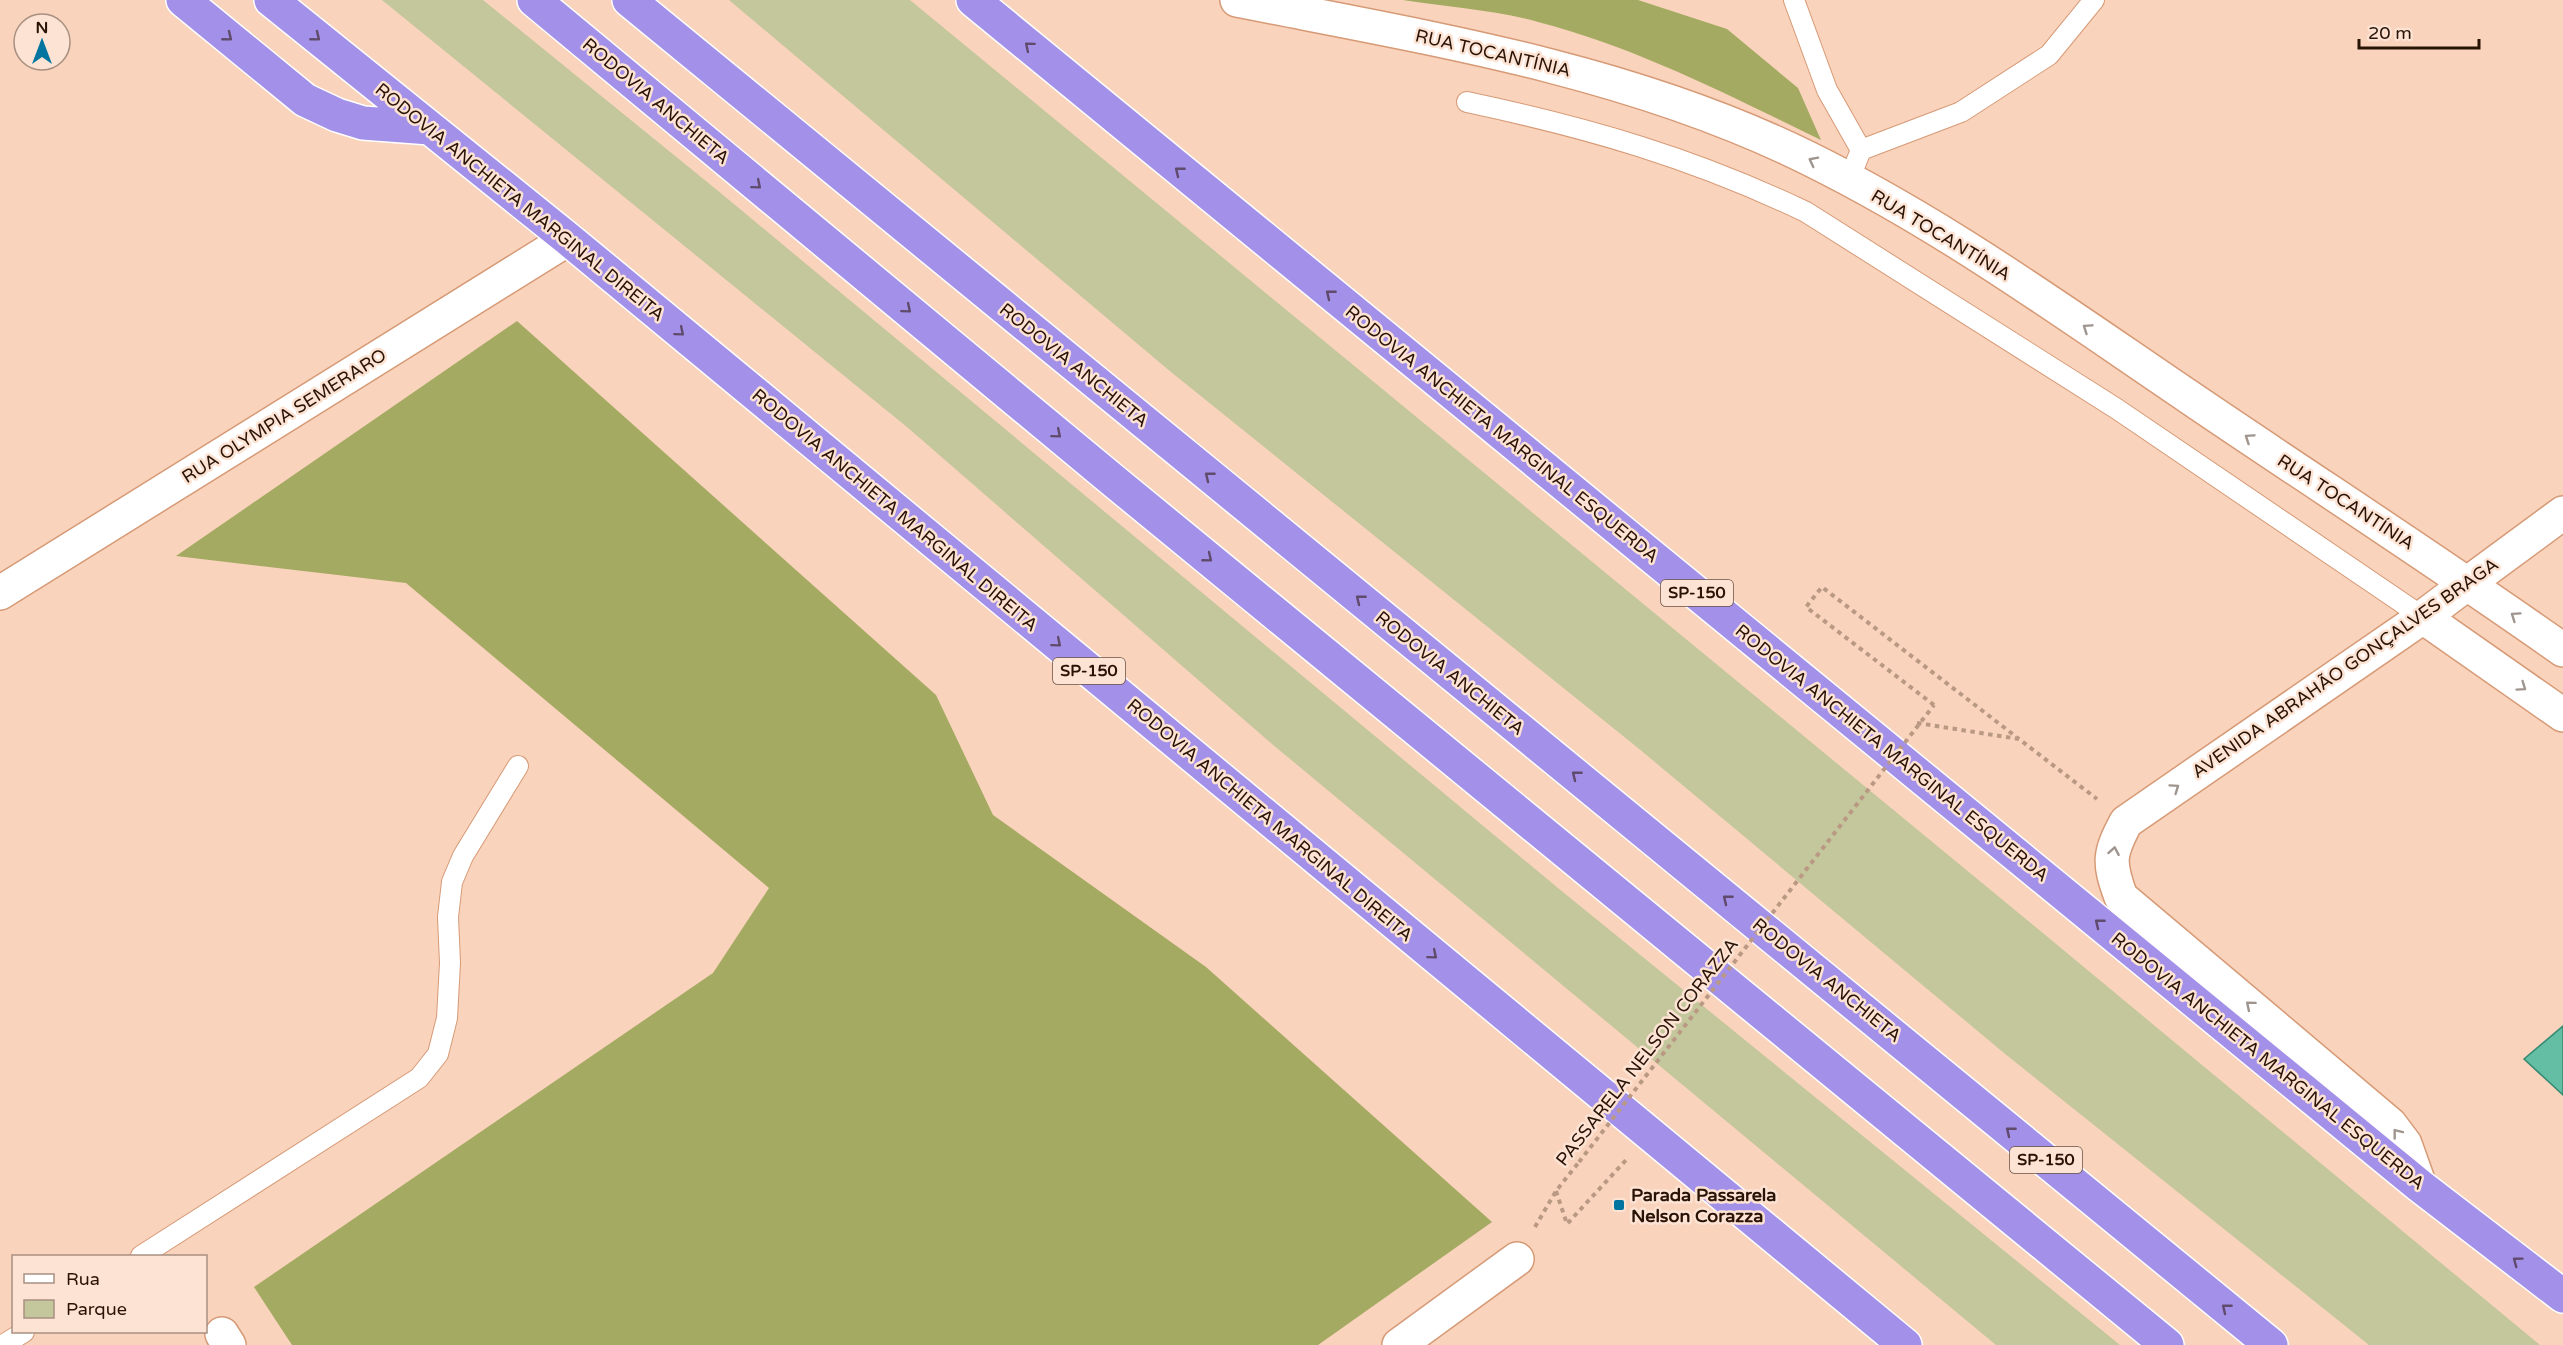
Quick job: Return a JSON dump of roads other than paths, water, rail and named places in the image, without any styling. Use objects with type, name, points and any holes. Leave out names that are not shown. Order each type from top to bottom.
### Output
[{"type":"highway","points":[[183,0],[305,100],[337,115],[363,123],[430,128]]},
{"type":"highway","name":"RODOVIA ANCHIETA MARGINAL DIREITA","points":[[271,0],[568,239],[1905,1345]]},
{"type":"highway","name":"RODOVIA ANCHIETA","points":[[534,0],[1115,482],[2167,1345]]},
{"type":"highway","name":"RODOVIA ANCHIETA","points":[[629,0],[2271,1345]]},
{"type":"highway","name":"RODOVIA ANCHIETA MARGINAL ESQUERDA","points":[[973,0],[2420,1186],[2563,1296]]},
{"type":"street","name":"RUA TOCANTÍNIA","points":[[1237,0],[1413,35],[1587,74],[1713,118],[1786,148],[1855,165],[1952,240],[2060,309],[2274,455],[2468,583],[2563,650]]},
{"type":"street","name":"RUA OLYMPIA SEMERARO","points":[[0,593],[568,239]]},
{"type":"street","name":"AVENIDA ABRAHÃO GONÇALVES BRAGA","points":[[2420,1186],[2405,1144],[2390,1124],[2121,897],[2112,871],[2114,846],[2126,822],[2423,617],[2563,513]]},
{"type":"street","points":[[2423,617],[2563,716]]},
{"type":"street","points":[[1400,1345],[1516,1258]]},
{"type":"lane","points":[[1794,0],[1804,35],[1855,165],[1961,112],[2049,55],[2094,0]]},
{"type":"lane","points":[[1467,102],[1598,132],[1665,153],[1760,190],[1806,212],[2117,409],[2423,617]]},
{"type":"lane","points":[[144,1255],[419,1078],[438,1054],[447,1018],[450,963],[448,917],[452,882],[463,856],[518,766]]},
{"type":"lane","points":[[3,1345],[22,1333]]},
{"type":"place","name":"Parada Passarela Nelson Corazza","points":[[1619,1205]]}]
